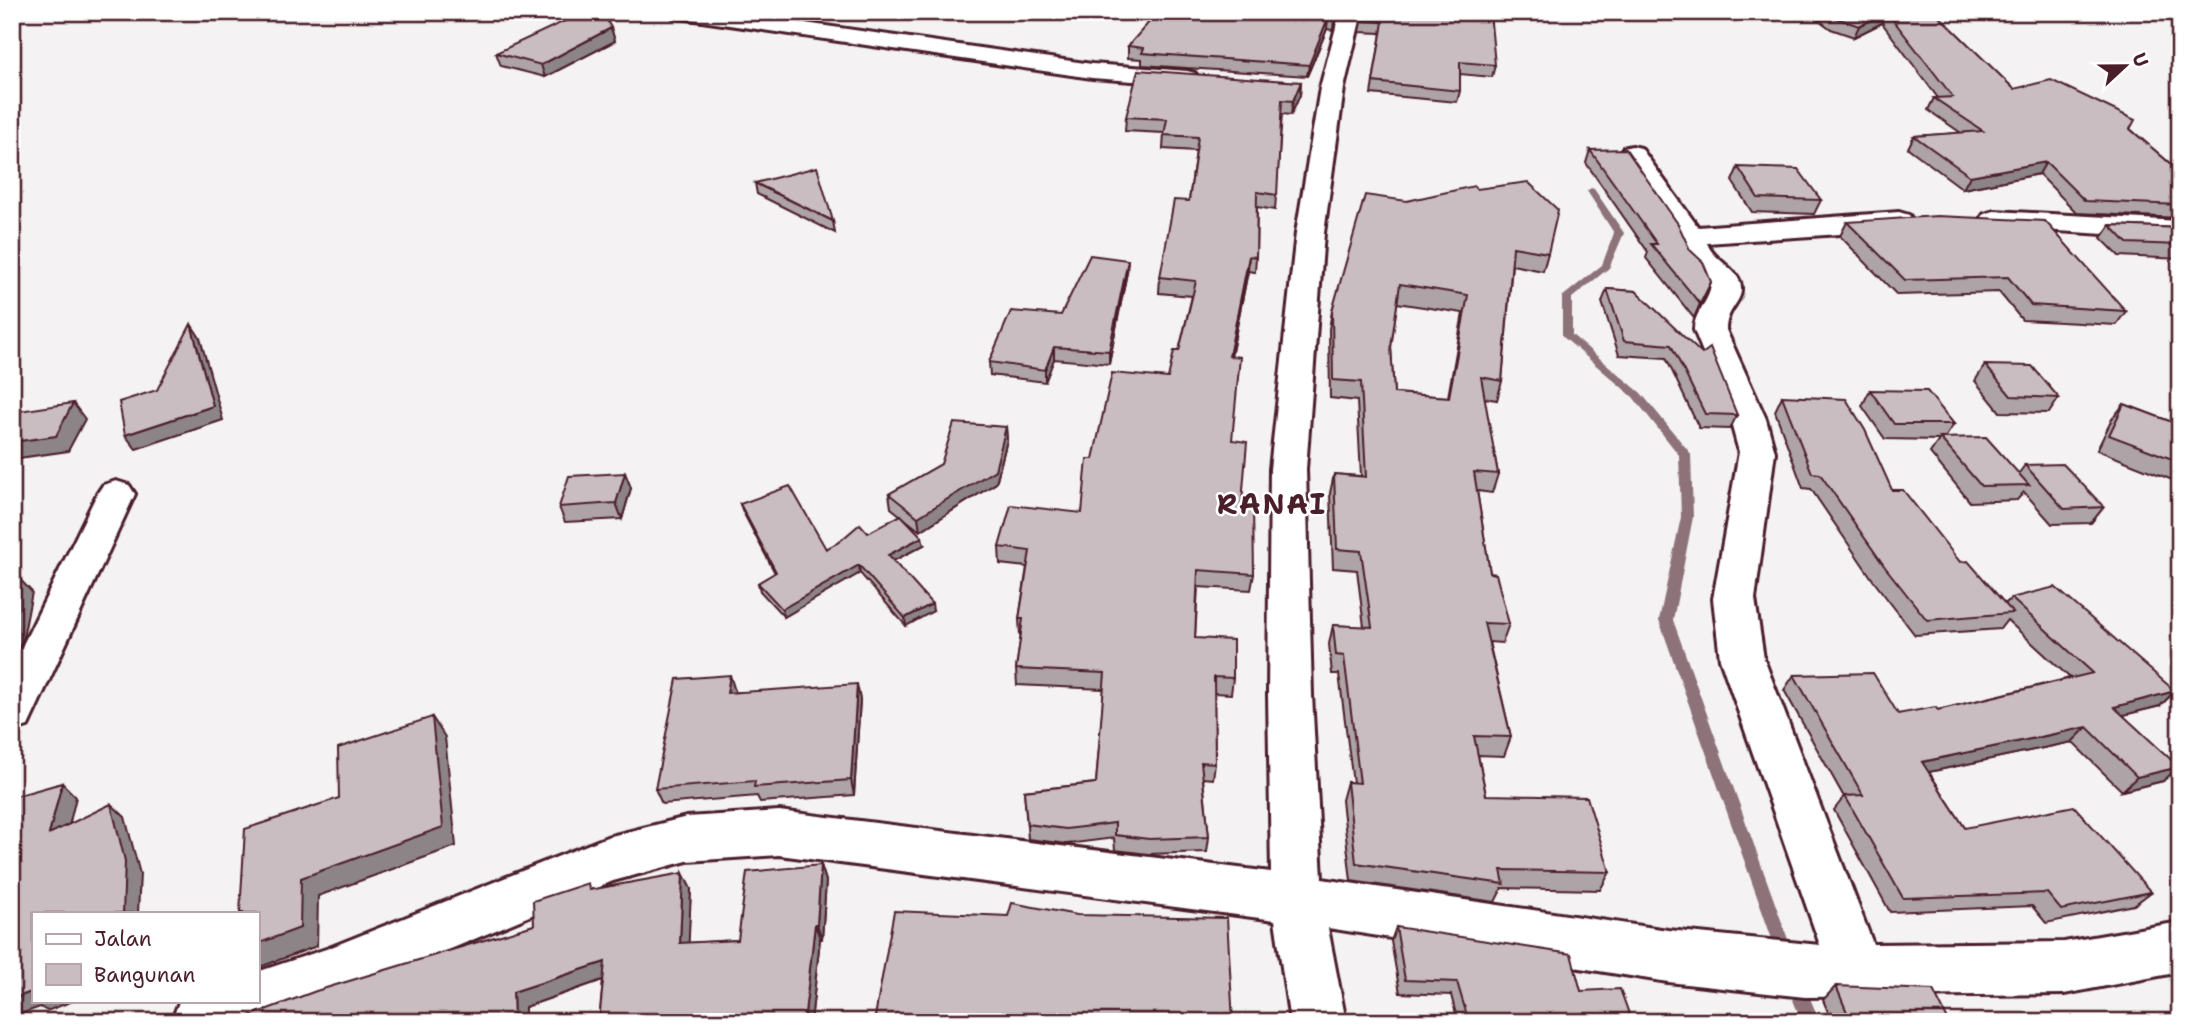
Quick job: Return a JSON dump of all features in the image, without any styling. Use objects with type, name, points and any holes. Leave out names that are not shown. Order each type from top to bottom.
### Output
[{"type":"street","points":[[681,12],[1078,69],[1212,80]]},
{"type":"street","points":[[1318,1022],[1297,899],[1290,681],[1288,469],[1310,233],[1319,87],[1351,12]]},
{"type":"street","points":[[1632,154],[1690,236],[1697,256],[1724,279],[1727,286],[1726,295],[1713,308],[1709,318],[1710,330],[1748,419],[1757,452],[1734,598],[1742,659],[1856,971]]},
{"type":"street","points":[[1690,236],[1926,219]]},
{"type":"street","points":[[1965,219],[2180,230]]},
{"type":"street","points":[[12,713],[117,494]]},
{"type":"street","points":[[259,999],[329,974],[607,860],[687,839],[779,834],[1297,899],[1668,956],[1805,971],[2064,968],[2180,947]]},
{"type":"street","points":[[199,1022],[250,1002]]},
{"type":"building","points":[[584,12],[603,12],[611,28],[541,65],[496,53]]},
{"type":"building","points":[[1158,12],[1336,12],[1334,19],[1328,18],[1309,65],[1142,53],[1144,48],[1128,46]]},
{"type":"building","points":[[1364,12],[1490,12],[1495,65],[1460,62],[1460,91],[1373,82],[1383,22],[1362,21]]},
{"type":"building","points":[[1828,12],[1886,12],[1859,26],[1836,18]]},
{"type":"building","points":[[1887,12],[1935,12],[2014,89],[2051,80],[2135,120],[2130,129],[2180,172],[2180,205],[2085,201],[2046,162],[1970,176],[1914,136],[1983,131],[1934,98],[1953,97]]},
{"type":"building","points":[[1138,70],[1301,82],[1293,101],[1282,100],[1277,195],[1257,192],[1256,257],[1249,256],[1229,356],[1240,357],[1232,440],[1247,442],[1242,502],[1253,503],[1254,574],[1198,570],[1195,638],[1233,640],[1233,678],[1214,677],[1215,763],[1201,762],[1209,837],[1149,839],[1115,835],[1115,823],[1066,829],[1027,824],[1024,791],[1096,783],[1105,673],[1016,669],[1023,619],[1019,619],[1030,551],[999,547],[1011,505],[1082,513],[1087,459],[1093,459],[1112,373],[1168,378],[1174,351],[1179,351],[1196,281],[1160,277],[1174,200],[1189,201],[1198,137],[1164,135],[1167,119],[1126,117]]},
{"type":"building","points":[[1626,149],[1678,224],[1690,250],[1703,262],[1711,282],[1700,304],[1651,244],[1657,244],[1590,150]]},
{"type":"building","points":[[817,167],[833,221],[755,183]]},
{"type":"building","points":[[1738,167],[1798,169],[1821,200],[1758,198]]},
{"type":"building","points":[[1528,182],[1558,210],[1548,253],[1513,247],[1502,381],[1481,377],[1498,474],[1474,472],[1490,573],[1496,574],[1509,624],[1484,623],[1511,737],[1474,736],[1486,795],[1587,797],[1610,872],[1501,870],[1504,884],[1356,863],[1347,782],[1360,783],[1344,656],[1336,655],[1333,625],[1372,627],[1361,551],[1337,549],[1334,474],[1366,477],[1361,382],[1333,380],[1332,311],[1365,195],[1407,201],[1474,186],[1477,189]],"holes":[[[1400,284],[1468,295],[1449,397],[1394,393],[1391,347]]]},
{"type":"building","points":[[1937,216],[2045,221],[2126,311],[2031,305],[2008,277],[1905,280],[1847,222]]},
{"type":"building","points":[[2110,225],[2180,228],[2180,245],[2127,243]]},
{"type":"building","points":[[1090,255],[1128,260],[1109,351],[1054,347],[1045,370],[989,362],[1011,311],[1061,315]]},
{"type":"building","points":[[1607,289],[1636,291],[1702,354],[1710,348],[1737,415],[1705,414],[1671,345],[1624,341]]},
{"type":"building","points":[[191,324],[213,406],[125,435],[119,402],[157,390]]},
{"type":"building","points":[[1985,365],[2032,366],[2059,398],[2011,396]]},
{"type":"building","points":[[1870,390],[1927,391],[1954,424],[1894,424]]},
{"type":"building","points":[[1782,396],[1846,399],[1865,430],[1892,490],[1903,490],[1960,562],[1968,561],[2013,613],[1927,620],[1885,567],[1820,474],[1812,473]]},
{"type":"building","points":[[73,403],[56,436],[12,442],[12,412]]},
{"type":"building","points":[[2124,404],[2180,425],[2180,462],[2109,435]]},
{"type":"building","points":[[954,423],[1006,427],[995,470],[918,517],[889,494],[941,464]]},
{"type":"building","points":[[1986,437],[2029,485],[1981,486],[1940,438]]},
{"type":"building","points":[[2063,464],[2104,507],[2064,509],[2025,465]]},
{"type":"building","points":[[625,473],[616,503],[559,507],[569,476]]},
{"type":"building","points":[[790,486],[826,549],[860,524],[868,533],[901,515],[922,537],[888,555],[932,604],[905,618],[859,565],[782,609],[758,583],[776,572],[740,504]]},
{"type":"building","points":[[2055,587],[2175,691],[2114,707],[2179,767],[2137,777],[2087,727],[1922,762],[1965,828],[2074,806],[2151,892],[2061,910],[2047,893],[1903,898],[1845,796],[1863,795],[1794,675],[1873,673],[1898,714],[1935,707],[1938,710],[2093,673],[2011,598]]},
{"type":"building","points":[[730,675],[727,693],[857,684],[851,780],[754,787],[755,781],[655,789],[677,679]]},
{"type":"building","points":[[432,717],[443,827],[301,878],[300,928],[259,943],[259,912],[240,912],[245,829],[339,798],[338,748]]},
{"type":"building","points":[[62,783],[49,834],[111,804],[125,861],[123,912],[32,912],[32,998],[30,999],[31,992],[12,999],[12,797]]},
{"type":"building","points":[[821,865],[817,924],[804,1022],[599,1022],[605,962],[513,992],[514,1022],[241,1022],[241,1019],[316,991],[534,925],[533,901],[588,883],[589,890],[683,873],[680,943],[738,940],[747,872]]},
{"type":"building","points":[[1012,903],[1077,915],[1227,918],[1233,1022],[874,1022],[894,911],[1008,916]]},
{"type":"building","points":[[1396,927],[1571,954],[1581,991],[1620,989],[1632,1022],[1469,1022],[1457,982],[1405,980]]},
{"type":"building","points":[[1836,986],[1933,990],[1949,1022],[1851,1022]]},
{"type":"waterway","points":[[1591,191],[1619,233],[1606,266],[1567,297],[1567,336],[1637,395],[1685,454],[1687,517],[1666,620],[1786,956]]},
{"type":"waterway","points":[[1795,983],[1811,1022]]},
{"type":"district","name":"RANAI","points":[[1272,504]]}]
